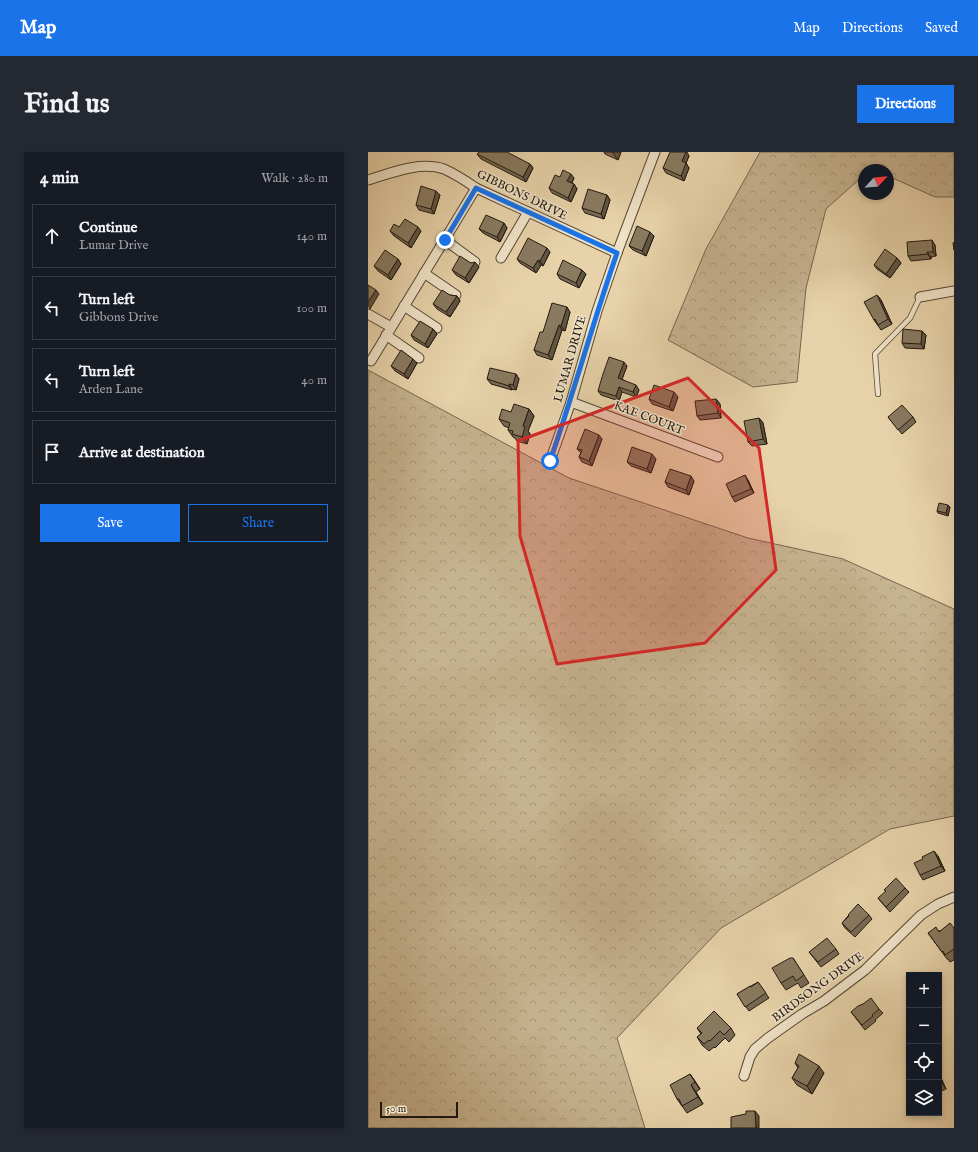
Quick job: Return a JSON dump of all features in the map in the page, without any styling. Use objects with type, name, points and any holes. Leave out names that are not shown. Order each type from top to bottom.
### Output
[{"type":"street","name":"LUMAR DRIVE","points":[[550,461],[571,402],[595,317],[655,152]]},
{"type":"street","name":"GIBBONS DRIVE","points":[[368,180],[405,170],[432,167],[448,172],[476,188],[617,253]]},
{"type":"street","points":[[370,361],[476,188]]},
{"type":"street","points":[[501,258],[528,212]]},
{"type":"street","points":[[445,240],[475,262]]},
{"type":"street","points":[[424,273],[456,295]]},
{"type":"street","points":[[920,297],[954,291]]},
{"type":"street","points":[[404,306],[437,328]]},
{"type":"street","points":[[368,314],[391,327]]},
{"type":"street","points":[[386,336],[419,358]]},
{"type":"street","name":"KAE COURT","points":[[571,402],[718,457]]},
{"type":"street","name":"BIRDSONG DRIVE","points":[[744,1076],[753,1053],[768,1038],[824,1001],[864,970],[921,915],[938,904],[954,897]]},
{"type":"lane","points":[[878,394],[875,354],[910,318],[920,297]]},
{"type":"highlighted area","points":[[688,378],[759,448],[776,570],[705,643],[557,664],[520,536],[518,441]]},
{"type":"green space","points":[[760,152],[954,152],[954,197],[935,197],[894,179],[894,164],[858,164],[858,180],[826,209],[806,288],[797,382],[753,387],[668,340],[706,249]]},
{"type":"green space","points":[[368,370],[569,478],[748,538],[843,559],[954,609],[954,816],[890,829],[721,928],[617,1038],[645,1128],[368,1128]]},
{"type":"building","points":[[479,152],[507,152],[530,164],[523,177],[477,154]]},
{"type":"building","points":[[670,152],[686,152],[682,161],[686,163],[681,176],[663,168]]},
{"type":"building","points":[[563,170],[571,174],[567,181],[574,184],[568,198],[549,188],[555,175],[560,177]]},
{"type":"building","points":[[421,186],[436,191],[431,209],[416,205]]},
{"type":"building","points":[[588,189],[607,195],[601,214],[582,208]]},
{"type":"building","points":[[486,215],[504,223],[497,237],[479,229]]},
{"type":"building","points":[[405,219],[418,227],[408,243],[390,231],[394,224],[399,227]]},
{"type":"building","points":[[637,226],[650,232],[642,251],[629,246]]},
{"type":"building","points":[[528,238],[547,248],[540,261],[538,260],[533,268],[517,259]]},
{"type":"building","points":[[932,240],[933,252],[908,256],[907,242]]},
{"type":"building","points":[[885,249],[897,258],[886,274],[874,265]]},
{"type":"building","points":[[385,250],[398,259],[388,275],[374,266]]},
{"type":"building","points":[[460,256],[471,263],[475,262],[465,278],[452,270]]},
{"type":"building","points":[[563,260],[582,270],[576,283],[557,274]]},
{"type":"building","points":[[368,285],[376,290],[368,302]]},
{"type":"building","points":[[442,290],[450,295],[457,296],[446,312],[433,304]]},
{"type":"building","points":[[877,295],[888,319],[878,325],[864,302]]},
{"type":"building","points":[[552,303],[567,307],[561,326],[559,325],[548,355],[534,350],[540,332],[543,332]]},
{"type":"building","points":[[420,321],[433,329],[425,344],[411,335]]},
{"type":"building","points":[[903,329],[922,331],[921,344],[902,343]]},
{"type":"building","points":[[401,350],[413,359],[404,374],[391,366]]},
{"type":"building","points":[[609,357],[624,362],[618,378],[636,385],[633,392],[619,387],[616,396],[598,391]]},
{"type":"building","points":[[490,368],[516,374],[513,385],[509,384],[509,386],[487,379]]},
{"type":"building","points":[[654,385],[674,392],[669,407],[649,399]]},
{"type":"building","points":[[716,399],[718,413],[697,416],[695,401]]},
{"type":"building","points":[[514,404],[529,409],[523,426],[525,427],[522,437],[512,434],[513,431],[508,430],[510,423],[499,419],[502,409],[511,412]]},
{"type":"building","points":[[902,405],[913,417],[898,430],[888,417]]},
{"type":"building","points":[[759,418],[763,439],[748,442],[744,421]]},
{"type":"building","points":[[585,429],[599,435],[589,461],[579,457],[582,450],[577,449]]},
{"type":"building","points":[[632,447],[652,454],[647,469],[627,462]]},
{"type":"building","points":[[670,469],[691,476],[686,490],[665,482]]},
{"type":"building","points":[[745,475],[751,489],[732,497],[726,484]]},
{"type":"building","points":[[939,503],[948,505],[946,513],[937,511]]},
{"type":"building","points":[[934,851],[941,866],[920,875],[914,863],[923,859],[922,857]]},
{"type":"building","points":[[896,878],[905,888],[886,907],[878,898],[886,891],[884,890]]},
{"type":"building","points":[[858,904],[869,915],[851,932],[842,923]]},
{"type":"building","points":[[950,923],[954,928],[954,949],[945,955],[928,933],[936,927],[939,932]]},
{"type":"building","points":[[827,938],[836,949],[818,962],[809,952]]},
{"type":"building","points":[[790,958],[793,958],[804,975],[796,981],[793,976],[781,983],[772,968]]},
{"type":"building","points":[[758,982],[766,993],[745,1007],[737,994]]},
{"type":"building","points":[[871,998],[879,1009],[862,1025],[851,1012]]},
{"type":"building","points":[[714,1011],[731,1028],[724,1035],[720,1031],[710,1041],[709,1040],[704,1044],[697,1037],[702,1033],[697,1028]]},
{"type":"building","points":[[799,1054],[819,1066],[807,1086],[792,1078],[799,1066],[795,1063]]},
{"type":"building","points":[[690,1074],[695,1082],[691,1085],[698,1097],[682,1106],[670,1085]]},
{"type":"building","points":[[746,1111],[755,1111],[756,1128],[731,1128],[731,1117],[746,1114]]},
{"type":"route","points":[[445,240],[476,188],[617,253],[591,330],[571,402],[550,461]]}]
